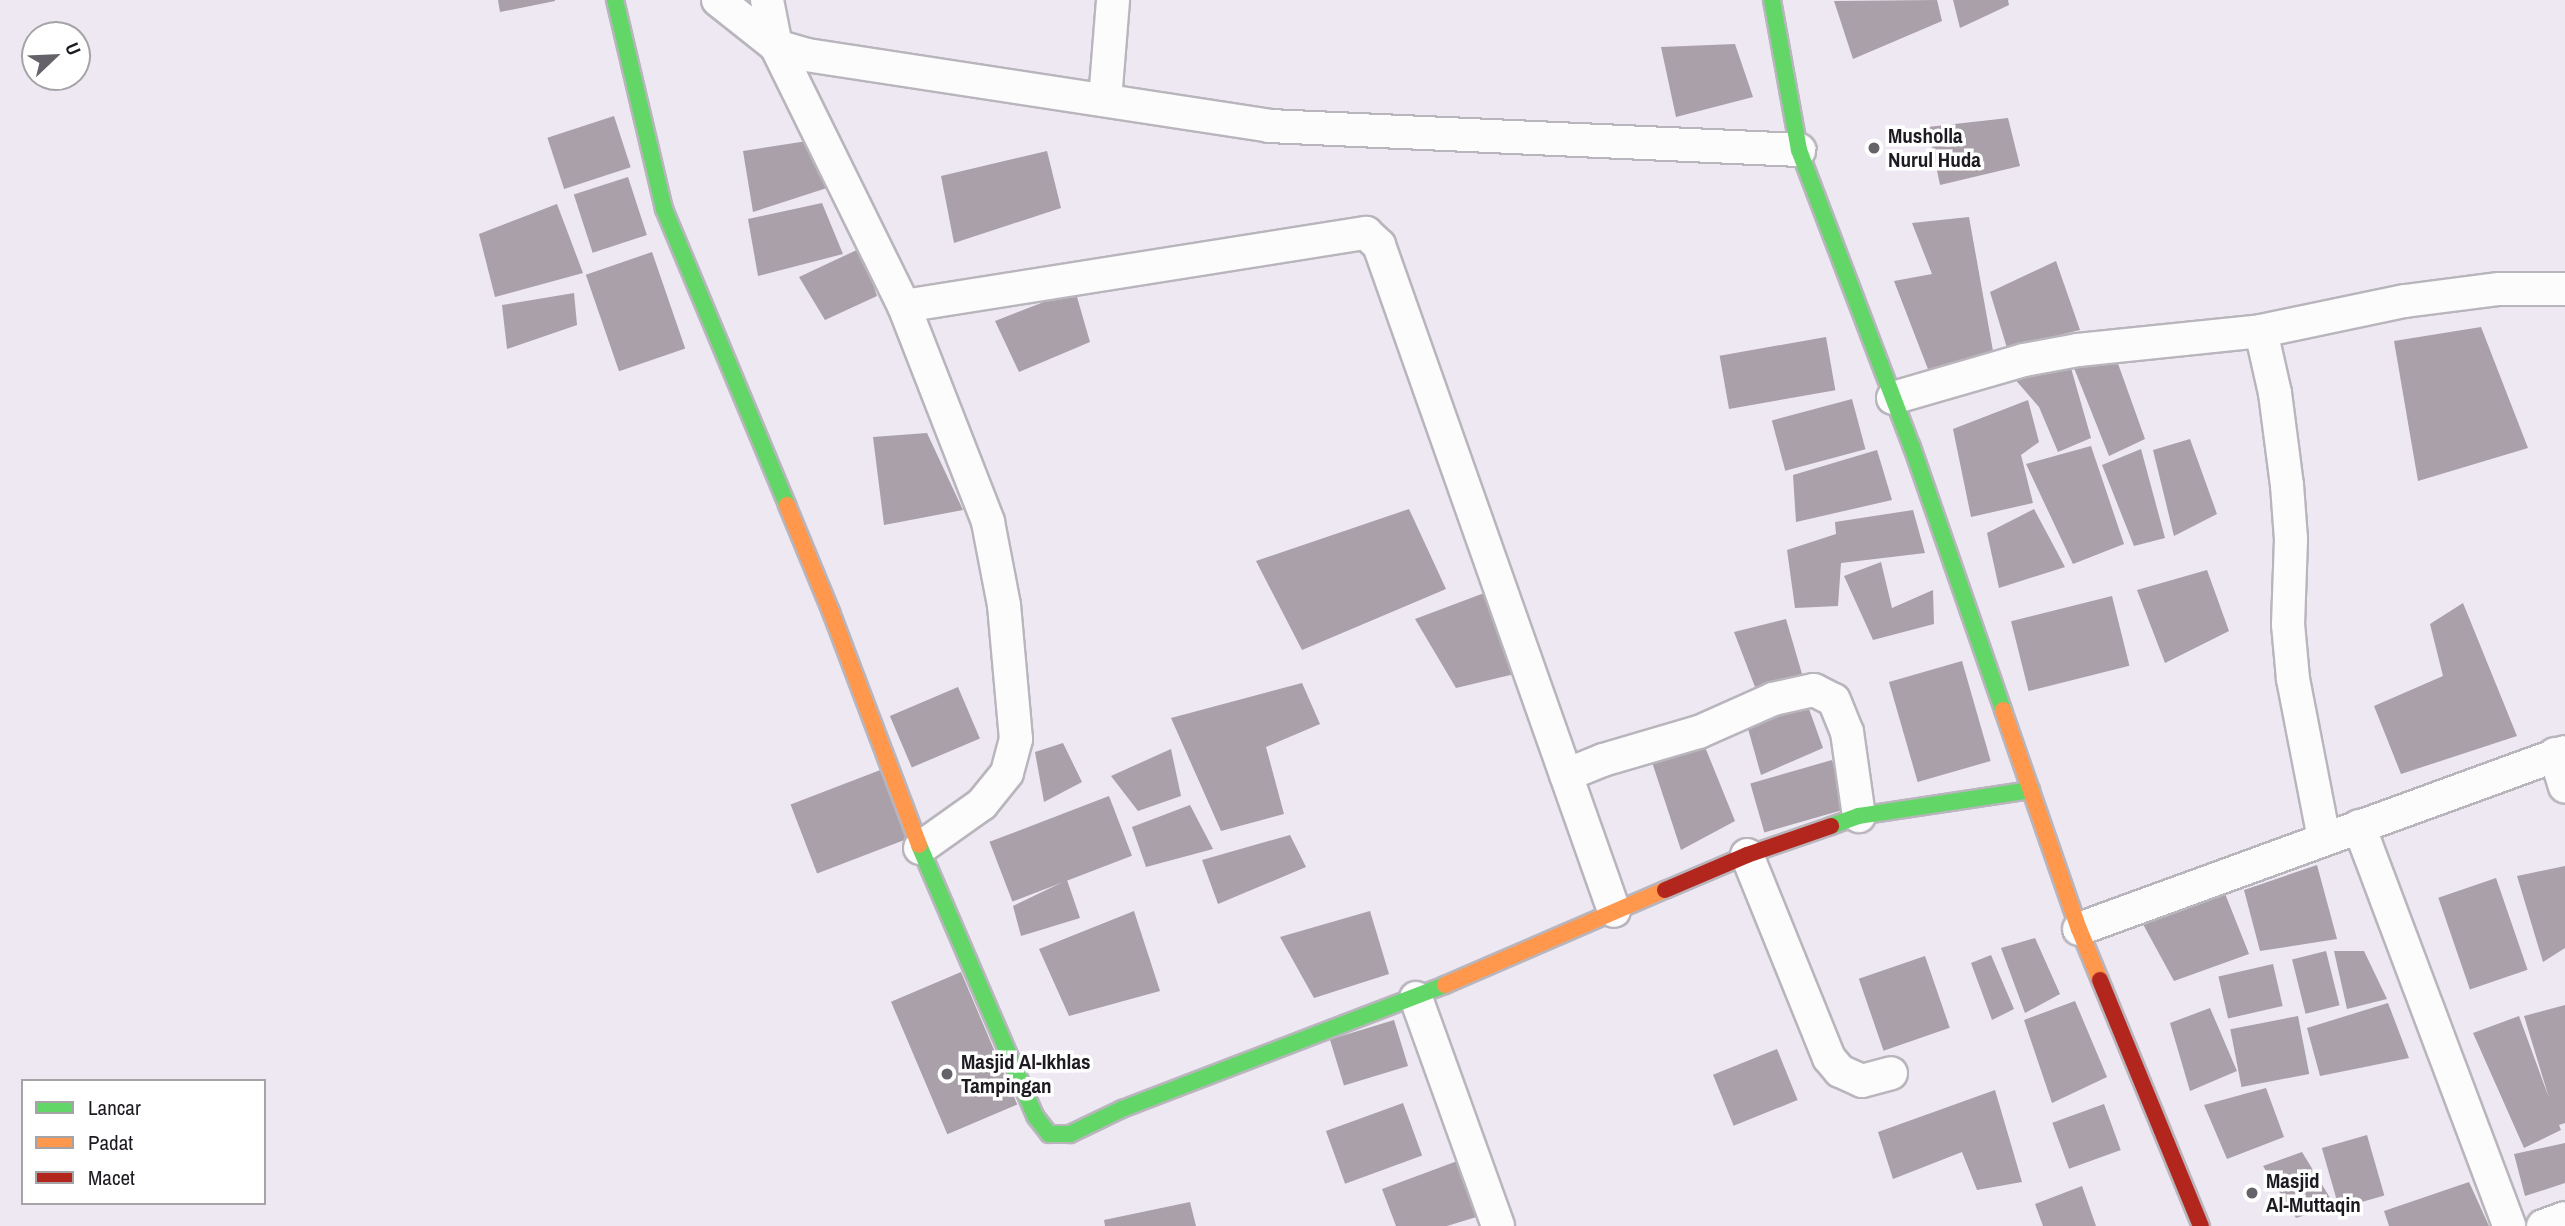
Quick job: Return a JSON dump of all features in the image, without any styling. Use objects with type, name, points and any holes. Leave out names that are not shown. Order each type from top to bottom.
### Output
[{"type":"street","points":[[615,0],[664,209],[831,612],[920,848],[1035,1116],[1049,1134],[1070,1134],[1122,1109],[1416,998],[1747,855],[1859,816],[2031,790]]},
{"type":"street","points":[[718,0],[776,46],[807,55],[1269,126],[1799,150]]},
{"type":"street","points":[[767,0],[776,46],[904,306],[988,522],[1004,605],[1016,739],[1007,773],[982,804],[920,848]]},
{"type":"street","points":[[1105,100],[1113,0]]},
{"type":"street","points":[[1772,0],[1799,150],[1893,398],[2079,929],[2201,1226]]},
{"type":"street","points":[[904,306],[1366,233],[1379,245],[1614,911]]},
{"type":"street","points":[[1893,398],[2024,360],[2078,350],[2261,331],[2405,301],[2498,289],[2565,289]]},
{"type":"street","points":[[2261,331],[2275,393],[2287,485],[2291,539],[2289,651],[2324,839]]},
{"type":"street","points":[[1566,775],[1699,732],[1773,699],[1814,690],[1834,700],[1847,732],[1859,816]]},
{"type":"street","points":[[2079,929],[2560,753],[2565,786]]},
{"type":"street","points":[[2359,826],[2509,1226]]},
{"type":"street","points":[[1747,855],[1829,1058],[1840,1071],[1863,1081],[1891,1073]]},
{"type":"street","points":[[1416,998],[1498,1226]]},
{"type":"street","points":[[2543,1226],[2565,1217]]},
{"type":"building","points":[[498,0],[555,0],[555,1],[500,12]]},
{"type":"building","points":[[1937,0],[1942,21],[1853,59],[1834,1]]},
{"type":"building","points":[[1953,0],[2008,0],[2009,5],[1960,28]]},
{"type":"building","points":[[1735,44],[1753,97],[1676,117],[1661,47]]},
{"type":"building","points":[[614,116],[631,167],[564,189],[547,138]]},
{"type":"building","points":[[2008,118],[2020,166],[1940,185],[1928,127]]},
{"type":"building","points":[[820,139],[830,187],[753,212],[743,151]]},
{"type":"building","points":[[1047,151],[1061,208],[954,243],[941,176]]},
{"type":"building","points":[[628,177],[647,235],[593,253],[574,195]]},
{"type":"building","points":[[822,203],[843,254],[758,276],[748,219]]},
{"type":"building","points":[[557,204],[583,273],[495,297],[479,234]]},
{"type":"building","points":[[1969,217],[1993,351],[1931,377],[1894,281],[1932,274],[1912,223]]},
{"type":"building","points":[[861,248],[877,296],[825,320],[799,277]]},
{"type":"building","points":[[652,252],[685,348],[619,371],[586,275]]},
{"type":"building","points":[[2056,261],[2080,330],[2007,348],[1990,292]]},
{"type":"building","points":[[1075,290],[1090,342],[1019,372],[995,321]]},
{"type":"building","points":[[574,293],[577,325],[507,349],[502,305]]},
{"type":"building","points":[[2481,327],[2528,448],[2418,481],[2394,341]]},
{"type":"building","points":[[1826,337],[1835,390],[1729,409],[1720,356]]},
{"type":"building","points":[[2116,358],[2145,439],[2109,456],[2074,368]]},
{"type":"building","points":[[2069,361],[2091,438],[2058,452],[2039,407],[2013,377]]},
{"type":"building","points":[[1852,399],[1865,449],[1785,471],[1772,420]]},
{"type":"building","points":[[2028,400],[2039,442],[2021,455],[2033,503],[1971,517],[1953,429]]},
{"type":"building","points":[[927,433],[963,510],[884,525],[873,437]]},
{"type":"building","points":[[2190,439],[2217,514],[2174,536],[2153,450]]},
{"type":"building","points":[[2091,446],[2124,544],[2073,564],[2026,464]]},
{"type":"building","points":[[2141,449],[2165,538],[2134,546],[2102,465]]},
{"type":"building","points":[[1877,450],[1892,500],[1796,522],[1793,475]]},
{"type":"building","points":[[1409,509],[1446,589],[1302,650],[1256,561]]},
{"type":"building","points":[[2034,509],[2065,567],[1999,588],[1987,533]]},
{"type":"building","points":[[1913,510],[1925,553],[1841,563],[1838,606],[1795,608],[1787,550],[1836,534],[1835,522]]},
{"type":"building","points":[[1881,562],[1892,608],[1933,590],[1934,624],[1873,640],[1844,576]]},
{"type":"building","points":[[2207,570],[2229,631],[2165,663],[2137,590]]},
{"type":"building","points":[[1495,589],[1527,671],[1456,688],[1415,619]]},
{"type":"building","points":[[2112,596],[2129,666],[2029,691],[2011,621]]},
{"type":"building","points":[[2463,603],[2517,736],[2401,774],[2374,706],[2443,676],[2430,624]]},
{"type":"building","points":[[1786,619],[1802,674],[1760,700],[1734,632]]},
{"type":"building","points":[[1962,661],[1991,761],[1918,782],[1889,682]]},
{"type":"building","points":[[1302,683],[1320,724],[1266,747],[1284,814],[1221,831],[1171,718]]},
{"type":"building","points":[[958,687],[980,739],[912,767],[890,716]]},
{"type":"building","points":[[1804,695],[1823,748],[1761,775],[1743,711]]},
{"type":"building","points":[[1703,742],[1735,821],[1681,850],[1649,753]]},
{"type":"building","points":[[1063,743],[1082,782],[1044,802],[1035,752]]},
{"type":"building","points":[[1171,749],[1181,796],[1138,811],[1111,776]]},
{"type":"building","points":[[1832,760],[1846,809],[1764,832],[1750,783]]},
{"type":"building","points":[[883,769],[910,838],[817,874],[791,804]]},
{"type":"building","points":[[1109,796],[1132,856],[1012,902],[990,842]]},
{"type":"building","points":[[1190,805],[1213,849],[1146,867],[1132,827]]},
{"type":"building","points":[[1290,835],[1306,867],[1218,904],[1202,860]]},
{"type":"building","points":[[2317,865],[2337,939],[2260,951],[2244,890]]},
{"type":"building","points":[[2565,866],[2565,948],[2543,962],[2517,876]]},
{"type":"building","points":[[2496,878],[2528,970],[2470,990],[2438,898]]},
{"type":"building","points":[[1067,880],[1080,918],[1021,936],[1013,906]]},
{"type":"building","points":[[2222,886],[2249,954],[2174,981],[2138,915]]},
{"type":"building","points":[[1134,911],[1160,991],[1069,1016],[1039,949]]},
{"type":"building","points":[[1370,911],[1389,974],[1314,998],[1280,937]]},
{"type":"building","points":[[2035,938],[2060,994],[2025,1013],[2001,948]]},
{"type":"building","points":[[2326,951],[2340,1005],[2306,1014],[2292,959]]},
{"type":"building","points":[[2334,951],[2364,951],[2387,999],[2347,1009]]},
{"type":"building","points":[[1991,955],[2014,1009],[1992,1020],[1971,963]]},
{"type":"building","points":[[1925,956],[1950,1028],[1884,1051],[1859,979]]},
{"type":"building","points":[[2273,964],[2283,1006],[2228,1018],[2218,977]]},
{"type":"building","points":[[961,972],[1017,1105],[947,1134],[891,1002]]},
{"type":"building","points":[[2075,1001],[2107,1077],[2052,1103],[2024,1020]]},
{"type":"building","points":[[2388,1003],[2409,1058],[2320,1076],[2307,1028]]},
{"type":"building","points":[[2565,1005],[2565,1123],[2559,1125],[2561,1130],[2524,1148],[2473,1033],[2519,1016],[2549,1098],[2524,1016]]},
{"type":"building","points":[[2210,1008],[2237,1071],[2190,1091],[2170,1023]]},
{"type":"building","points":[[2298,1016],[2309,1074],[2242,1087],[2230,1029]]},
{"type":"building","points":[[1394,1020],[1408,1066],[1344,1085],[1330,1040]]},
{"type":"building","points":[[1777,1049],[1798,1100],[1734,1126],[1713,1075]]},
{"type":"building","points":[[2266,1088],[2284,1137],[2227,1159],[2204,1105]]},
{"type":"building","points":[[1995,1090],[2022,1182],[1977,1190],[1962,1152],[1893,1179],[1878,1132]]},
{"type":"building","points":[[1403,1103],[1422,1156],[1345,1184],[1326,1131]]},
{"type":"building","points":[[2104,1104],[2121,1150],[2069,1169],[2052,1123]]},
{"type":"building","points":[[2367,1135],[2384,1196],[2339,1209],[2322,1148]]},
{"type":"building","points":[[2565,1143],[2565,1183],[2525,1196],[2514,1154]]},
{"type":"building","points":[[2302,1152],[2335,1206],[2296,1218],[2263,1166]]},
{"type":"building","points":[[1460,1160],[1483,1215],[1447,1226],[1396,1226],[1382,1189]]},
{"type":"building","points":[[2469,1182],[2489,1226],[2389,1226],[2384,1211]]},
{"type":"building","points":[[2082,1186],[2096,1226],[2043,1226],[2035,1204]]},
{"type":"building","points":[[1190,1202],[1196,1226],[1105,1226],[1104,1220]]},
{"type":"traffic: fast","points":[[615,0],[664,209],[787,505]]},
{"type":"traffic: fast","points":[[1772,0],[1799,150],[1912,447],[2003,710]]},
{"type":"traffic: fast","points":[[1831,826],[1859,816],[2031,790]]},
{"type":"traffic: fast","points":[[919,845],[1035,1116],[1049,1134],[1070,1134],[1122,1109],[1445,985]]},
{"type":"traffic: slow","points":[[787,505],[831,612],[919,845]]},
{"type":"traffic: slow","points":[[2003,710],[2079,929],[2100,980]]},
{"type":"traffic: slow","points":[[1445,985],[1665,890]]},
{"type":"traffic: jam","points":[[1665,890],[1747,855],[1831,826]]},
{"type":"traffic: jam","points":[[2100,980],[2201,1226]]},
{"type":"place","name":"Musholla Nurul Huda","points":[[1874,148]]},
{"type":"place","name":"Masjid Al-Ikhlas Tampingan","points":[[947,1074]]},
{"type":"place","name":"Masjid Al-Muttaqin","points":[[2252,1193]]}]
